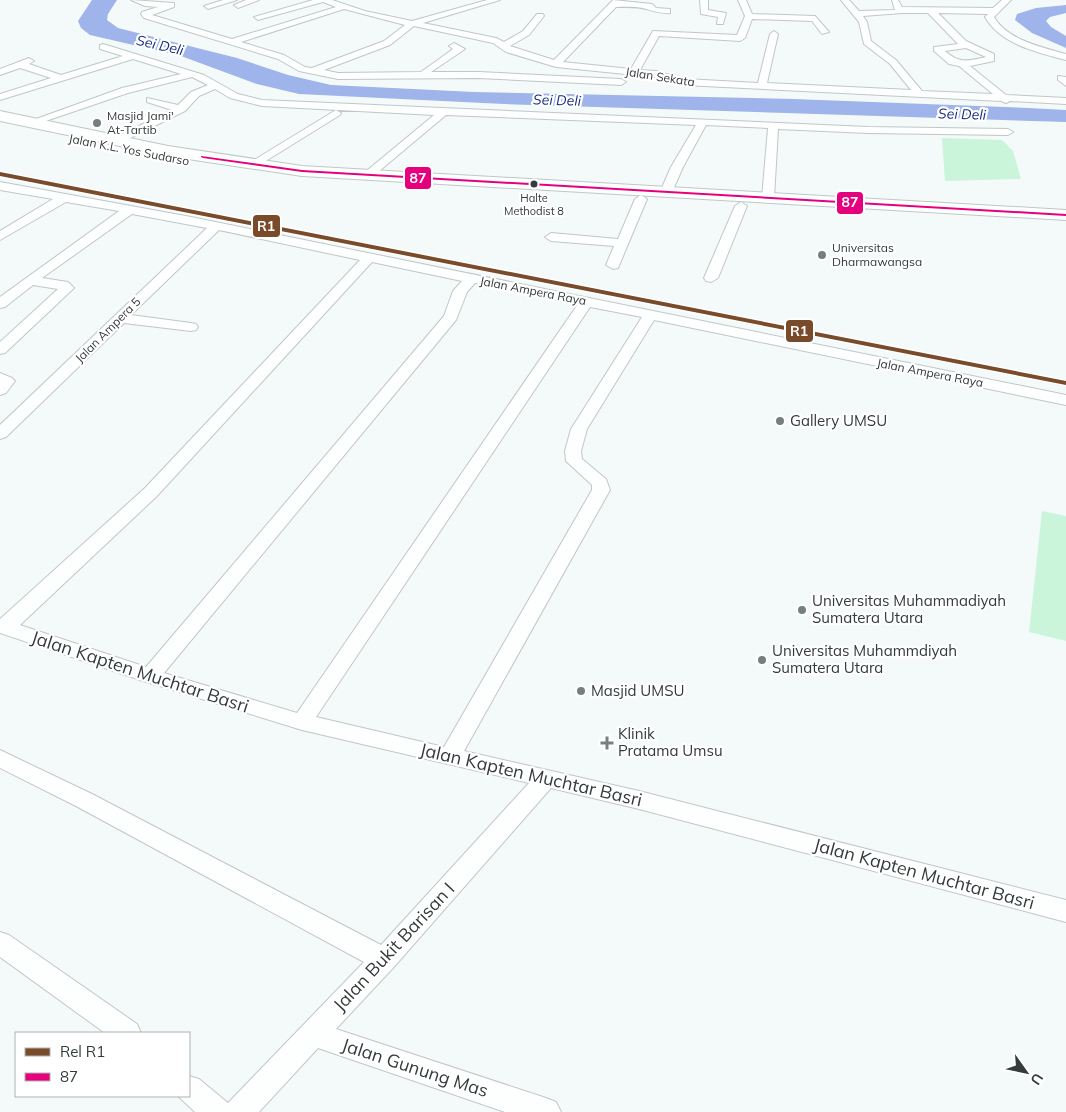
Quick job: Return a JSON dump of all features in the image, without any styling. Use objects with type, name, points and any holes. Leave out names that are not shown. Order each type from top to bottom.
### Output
[{"type":"main road","name":"Jalan K.L. Yos Sudarso","points":[[0,116],[116,141],[252,165],[368,175],[768,198],[840,207],[1066,225]]},
{"type":"main road","name":"Jalan K.L. Yos Sudarso","points":[[0,125],[133,152],[276,175],[516,193],[741,206],[942,208],[1066,215]]},
{"type":"street","points":[[135,0],[145,3],[170,4],[169,8],[145,15],[281,57],[296,68],[310,72],[338,76],[479,75],[644,83],[684,82]]},
{"type":"street","points":[[208,6],[255,0]]},
{"type":"street","points":[[258,17],[323,0]]},
{"type":"street","name":"Jalan Sekata","points":[[323,0],[344,7],[496,41],[514,52],[556,64],[661,75],[684,82],[1006,100],[1066,101]]},
{"type":"street","points":[[605,0],[667,11]]},
{"type":"street","points":[[704,0],[704,12],[723,15],[720,22]]},
{"type":"street","points":[[634,72],[656,33],[739,38],[749,16],[742,0]]},
{"type":"street","points":[[845,0],[863,22],[867,42],[893,62],[920,95]]},
{"type":"street","points":[[894,0],[899,10]]},
{"type":"street","points":[[1007,0],[993,11],[989,17],[998,30],[1035,47],[1066,57]]},
{"type":"street","points":[[556,64],[617,2]]},
{"type":"street","points":[[232,42],[344,7]]},
{"type":"street","points":[[310,72],[387,43],[413,23],[493,7]]},
{"type":"street","points":[[857,14],[895,12],[899,10],[993,11]]},
{"type":"street","points":[[931,11],[952,34],[969,45],[986,52],[992,58],[964,64],[952,62],[936,49],[969,45]]},
{"type":"street","points":[[504,46],[526,33],[540,16]]},
{"type":"street","points":[[749,16],[815,19],[825,32]]},
{"type":"street","points":[[446,29],[462,23]]},
{"type":"street","points":[[762,85],[774,34]]},
{"type":"street","points":[[103,46],[201,76],[234,96],[270,104],[868,130],[1008,132]]},
{"type":"street","points":[[424,75],[428,70],[460,49],[454,46]]},
{"type":"street","points":[[0,97],[133,56]]},
{"type":"street","points":[[2,70],[24,63],[62,78]]},
{"type":"street","points":[[964,64],[1006,100]]},
{"type":"street","points":[[30,123],[126,90],[192,74]]},
{"type":"street","points":[[116,141],[177,112],[195,94],[215,86]]},
{"type":"street","points":[[152,100],[180,108]]},
{"type":"street","points":[[368,175],[444,112]]},
{"type":"street","points":[[252,165],[336,113]]},
{"type":"street","points":[[666,192],[677,167],[703,122]]},
{"type":"street","points":[[768,198],[773,129]]},
{"type":"street","name":"Jalan Ampera Raya","points":[[3,189],[64,198],[215,227],[651,314],[1066,400]]},
{"type":"street","points":[[0,236],[64,198]]},
{"type":"street","points":[[613,265],[641,199]]},
{"type":"street","points":[[711,278],[741,206]]},
{"type":"street","points":[[0,304],[129,210]]},
{"type":"street","name":"Jalan Ampera 5","points":[[0,434],[215,227]]},
{"type":"street","points":[[551,237],[622,243]]},
{"type":"street","points":[[2,627],[151,492],[369,258]]},
{"type":"street","points":[[150,676],[451,317],[460,291],[471,279]]},
{"type":"street","points":[[0,350],[67,288],[63,285],[30,281]]},
{"type":"street","points":[[302,722],[587,301]]},
{"type":"street","points":[[451,755],[601,490],[600,483],[574,461],[573,451],[579,430],[651,314]]},
{"type":"street","points":[[119,318],[191,327]]},
{"type":"street","points":[[0,378],[7,381],[0,390]]},
{"type":"street","name":"Jalan Kapten Muchtar Basri","points":[[2,627],[150,676],[302,722],[640,800],[1066,911]]},
{"type":"street","points":[[0,758],[84,800],[384,960]]},
{"type":"street","name":"Jalan Bukit Barisan I","points":[[239,1112],[384,960],[546,779]]},
{"type":"street","points":[[0,943],[126,1032]]},
{"type":"street","name":"Jalan Gunung Mas","points":[[313,1034],[546,1112]]},
{"type":"street","points":[[190,1090],[218,1112]]},
{"type":"green space","points":[[942,138],[1002,140],[1013,151],[1021,179],[945,181]]},
{"type":"green space","points":[[1042,511],[1066,516],[1066,641],[1029,632]]},
{"type":"water","name":"Sei Deli","points":[[92,0],[117,0],[108,14],[107,20],[118,28],[237,58],[288,75],[331,85],[474,92],[793,99],[1028,108],[1066,110],[1066,122],[504,104],[299,94],[257,84],[181,56],[90,35],[81,28],[78,21]]},
{"type":"water","points":[[1066,5],[1066,13],[1050,17],[1046,21],[1051,27],[1066,36],[1066,48],[1032,33],[1015,20],[1017,14],[1036,8]]},
{"type":"rail line","name":"R1","points":[[0,174],[1066,383]]},
{"type":"transit line","name":"87","points":[[203,157],[302,171],[1066,215]]},
{"type":"place","name":"Masjid Jami' At-Tartib","points":[[97,123]]},
{"type":"place","name":"Halte Methodist 8","points":[[534,184]]},
{"type":"place","name":"Universitas Dharmawangsa","points":[[822,255]]},
{"type":"place","name":"Gallery UMSU","points":[[780,421]]},
{"type":"place","name":"Universitas Muhammadiyah Sumatera Utara","points":[[802,610]]},
{"type":"place","name":"Universitas Muhammdiyah Sumatera Utara","points":[[762,660]]},
{"type":"place","name":"Masjid UMSU","points":[[581,691]]},
{"type":"place","name":"Klinik Pratama Umsu","points":[[607,743]]}]
